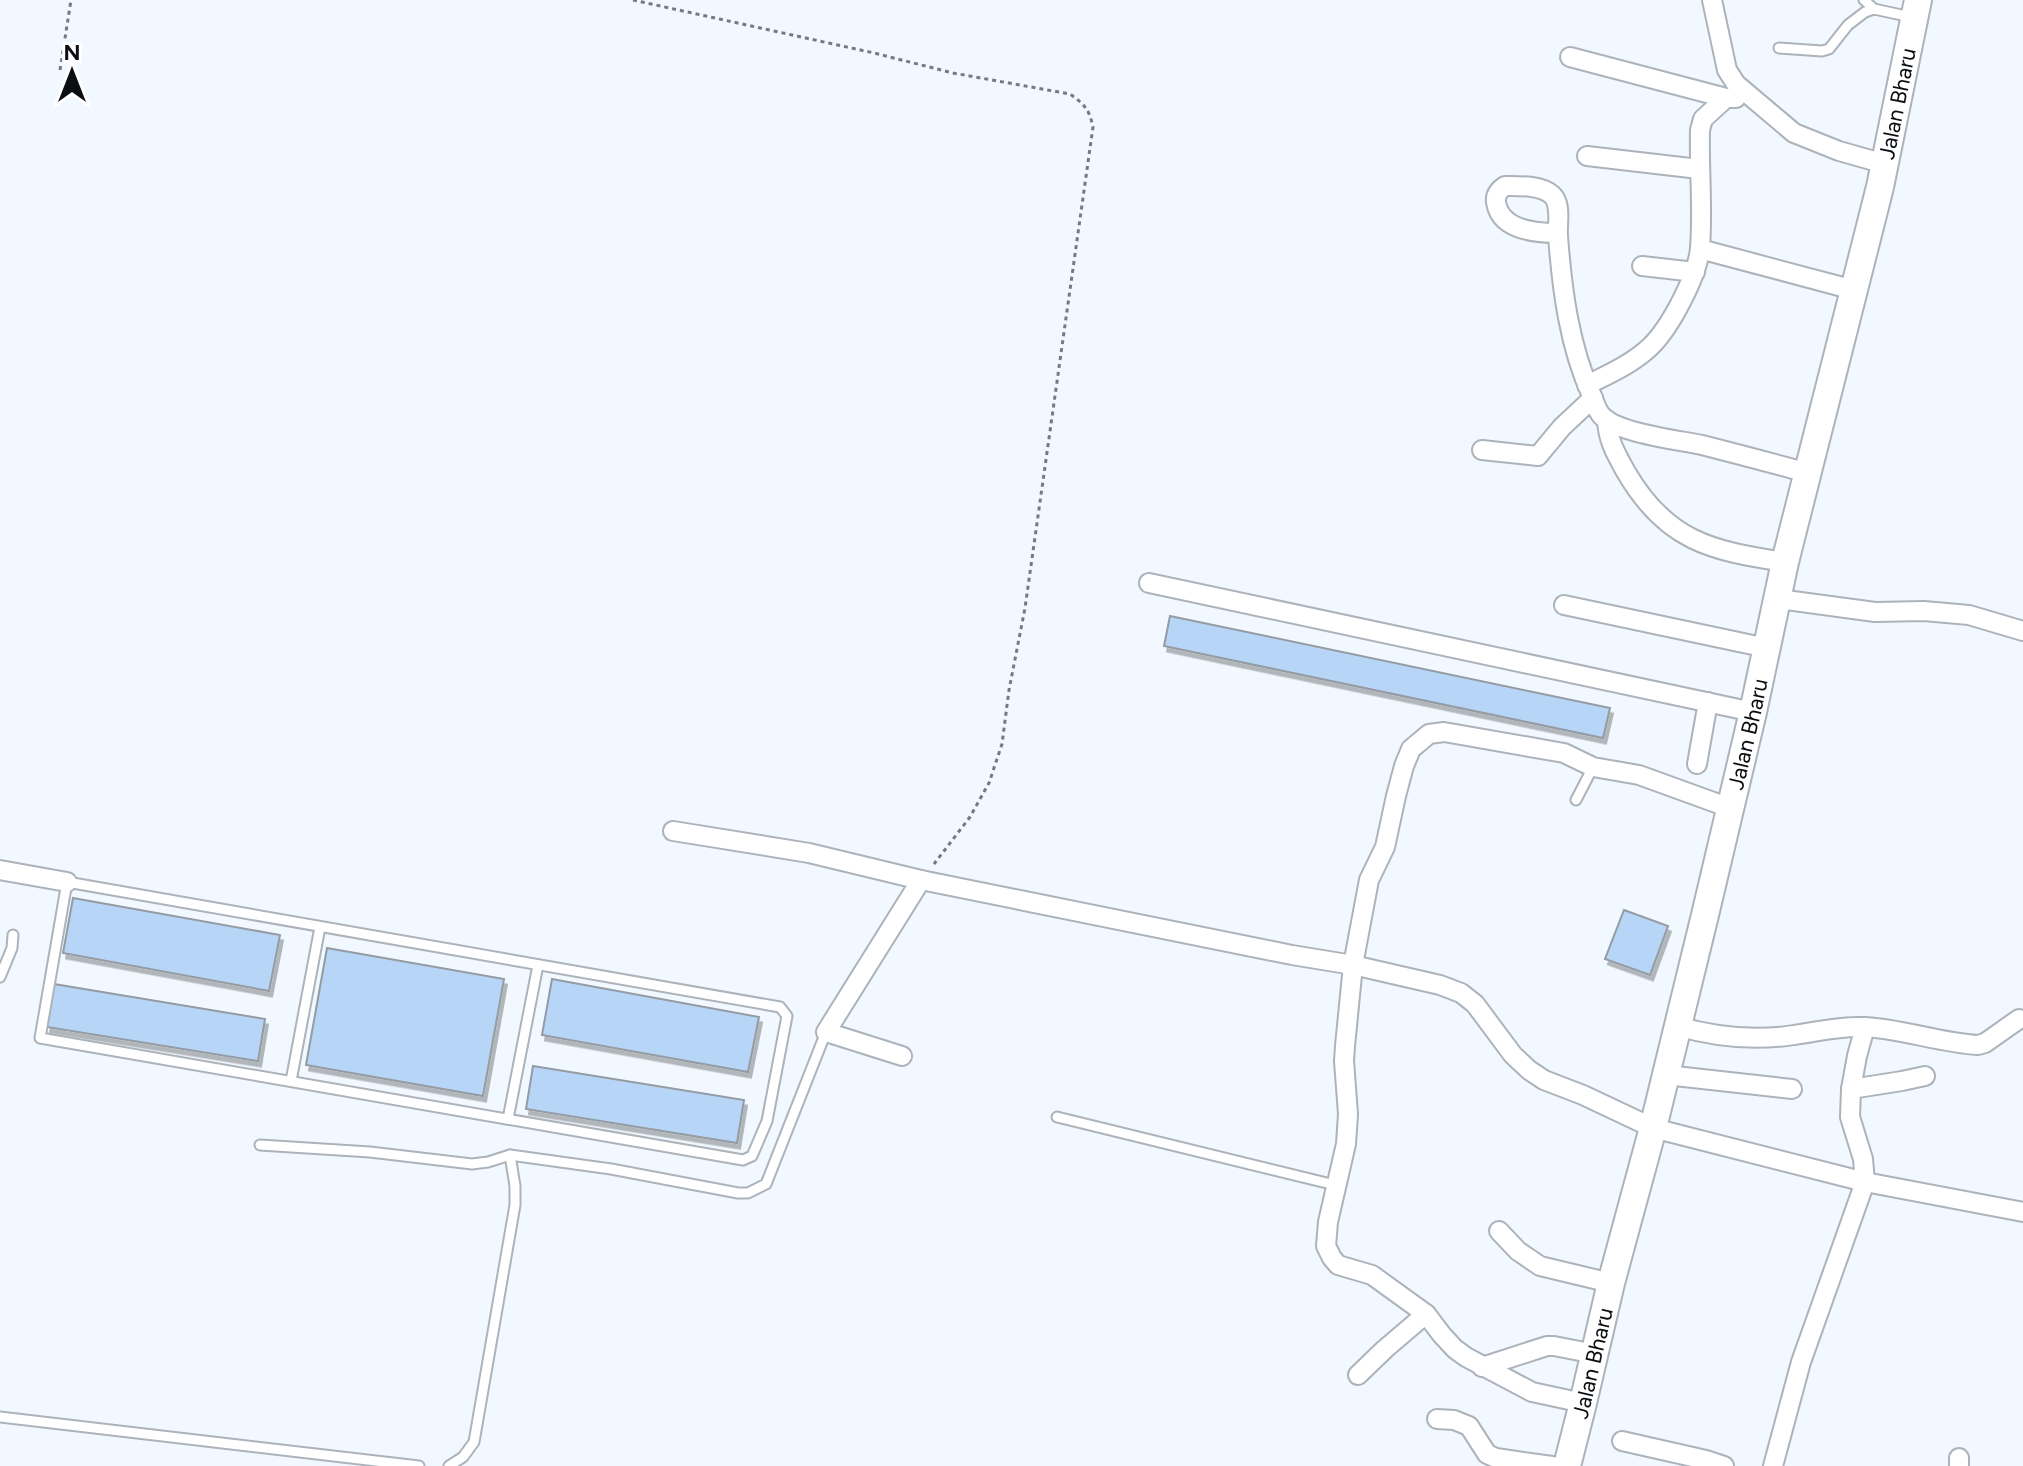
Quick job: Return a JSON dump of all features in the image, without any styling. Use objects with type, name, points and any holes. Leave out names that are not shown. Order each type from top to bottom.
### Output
[{"type":"main road","name":"Jalan Bharu","points":[[1567,1466],[1666,1075],[1753,712],[1785,562],[1885,164],[1916,9]]},
{"type":"street","points":[[1712,0],[1727,70],[1750,97],[1794,133],[1808,140],[1885,164]]},
{"type":"street","points":[[1570,57],[1726,98],[1750,97]]},
{"type":"street","points":[[1482,450],[1538,456],[1590,392],[1651,346],[1663,331],[1695,272],[1700,249],[1700,130],[1703,119],[1726,98]]},
{"type":"street","points":[[1587,156],[1699,169]]},
{"type":"street","points":[[1557,233],[1565,304],[1573,339],[1601,415],[1616,425],[1644,433],[1808,473]]},
{"type":"street","points":[[1700,249],[1854,290]]},
{"type":"street","points":[[1642,266],[1695,272]]},
{"type":"street","points":[[1607,420],[1609,440],[1638,493],[1676,529],[1700,543],[1724,551],[1785,562]]},
{"type":"street","points":[[1149,583],[1753,712]]},
{"type":"street","points":[[1778,599],[1875,612],[1924,611],[1969,615],[2023,631]]},
{"type":"street","points":[[1564,605],[1767,648]]},
{"type":"street","points":[[1697,764],[1708,702]]},
{"type":"street","points":[[1583,1403],[1532,1392],[1482,1367],[1455,1349],[1426,1314],[1384,1282],[1357,1269],[1338,1265],[1326,1246],[1335,1185],[1346,1144],[1348,1094],[1344,1061],[1353,965],[1369,880],[1385,847],[1404,766],[1411,749],[1429,734],[1455,733],[1564,753],[1593,767],[1639,775],[1730,808]]},
{"type":"street","points":[[673,831],[809,853],[921,880],[1440,985],[1461,993],[1475,1004],[1513,1055],[1529,1070],[1544,1080],[1653,1128],[1865,1182],[2023,1212]]},
{"type":"street","points":[[0,870],[67,882]]},
{"type":"street","points":[[902,1056],[826,1032],[921,880]]},
{"type":"street","points":[[1677,1026],[1699,1032],[1751,1038],[1792,1036],[1838,1027],[1865,1027],[1978,1045],[2019,1019]]},
{"type":"street","points":[[1773,1466],[1801,1362],[1865,1182],[1863,1159],[1850,1117],[1851,1089],[1865,1027]]},
{"type":"street","points":[[1666,1075],[1792,1089]]},
{"type":"street","points":[[1851,1089],[1925,1076]]},
{"type":"street","points":[[1499,1231],[1518,1251],[1540,1266],[1611,1283]]},
{"type":"street","points":[[1358,1375],[1426,1314]]},
{"type":"street","points":[[1482,1367],[1547,1346],[1595,1354]]},
{"type":"street","points":[[1437,1419],[1454,1420],[1469,1426],[1487,1454],[1496,1458],[1552,1466]]},
{"type":"street","points":[[1622,1441],[1724,1466]]},
{"type":"lane","points":[[1864,0],[1874,9]]},
{"type":"lane","points":[[1779,48],[1822,51],[1829,49],[1848,25],[1865,12],[1874,9],[1916,9]]},
{"type":"lane","points":[[1576,800],[1593,767]]},
{"type":"lane","points":[[67,882],[320,927],[780,1007],[787,1016],[767,1121],[752,1156],[743,1160],[40,1038],[67,882]]},
{"type":"lane","points":[[291,1081],[320,927]]},
{"type":"lane","points":[[0,977],[12,948],[13,935]]},
{"type":"lane","points":[[508,1119],[538,965]]},
{"type":"lane","points":[[260,1145],[370,1152],[472,1164],[510,1155],[748,1193],[766,1184],[826,1032]]},
{"type":"lane","points":[[1057,1117],[1335,1185]]},
{"type":"lane","points":[[449,1466],[463,1457],[474,1442],[515,1205],[510,1155]]},
{"type":"lane","points":[[0,1417],[419,1466]]},
{"type":"path","points":[[60,70],[71,0]]},
{"type":"path","points":[[633,0],[953,73],[1070,94],[1084,104],[1090,114],[1093,127],[1091,142],[1025,608],[1002,744],[989,783],[970,817],[921,880]]},
{"type":"building","points":[[1170,616],[1610,708],[1603,738],[1164,646]]},
{"type":"building","points":[[73,898],[280,935],[269,991],[63,953]]},
{"type":"building","points":[[1624,910],[1668,926],[1650,975],[1605,959]]},
{"type":"building","points":[[327,948],[504,979],[483,1096],[306,1065]]},
{"type":"building","points":[[552,979],[759,1017],[748,1072],[542,1035]]},
{"type":"building","points":[[54,984],[265,1019],[258,1061],[47,1027]]},
{"type":"building","points":[[533,1066],[744,1100],[737,1143],[526,1109]]}]
